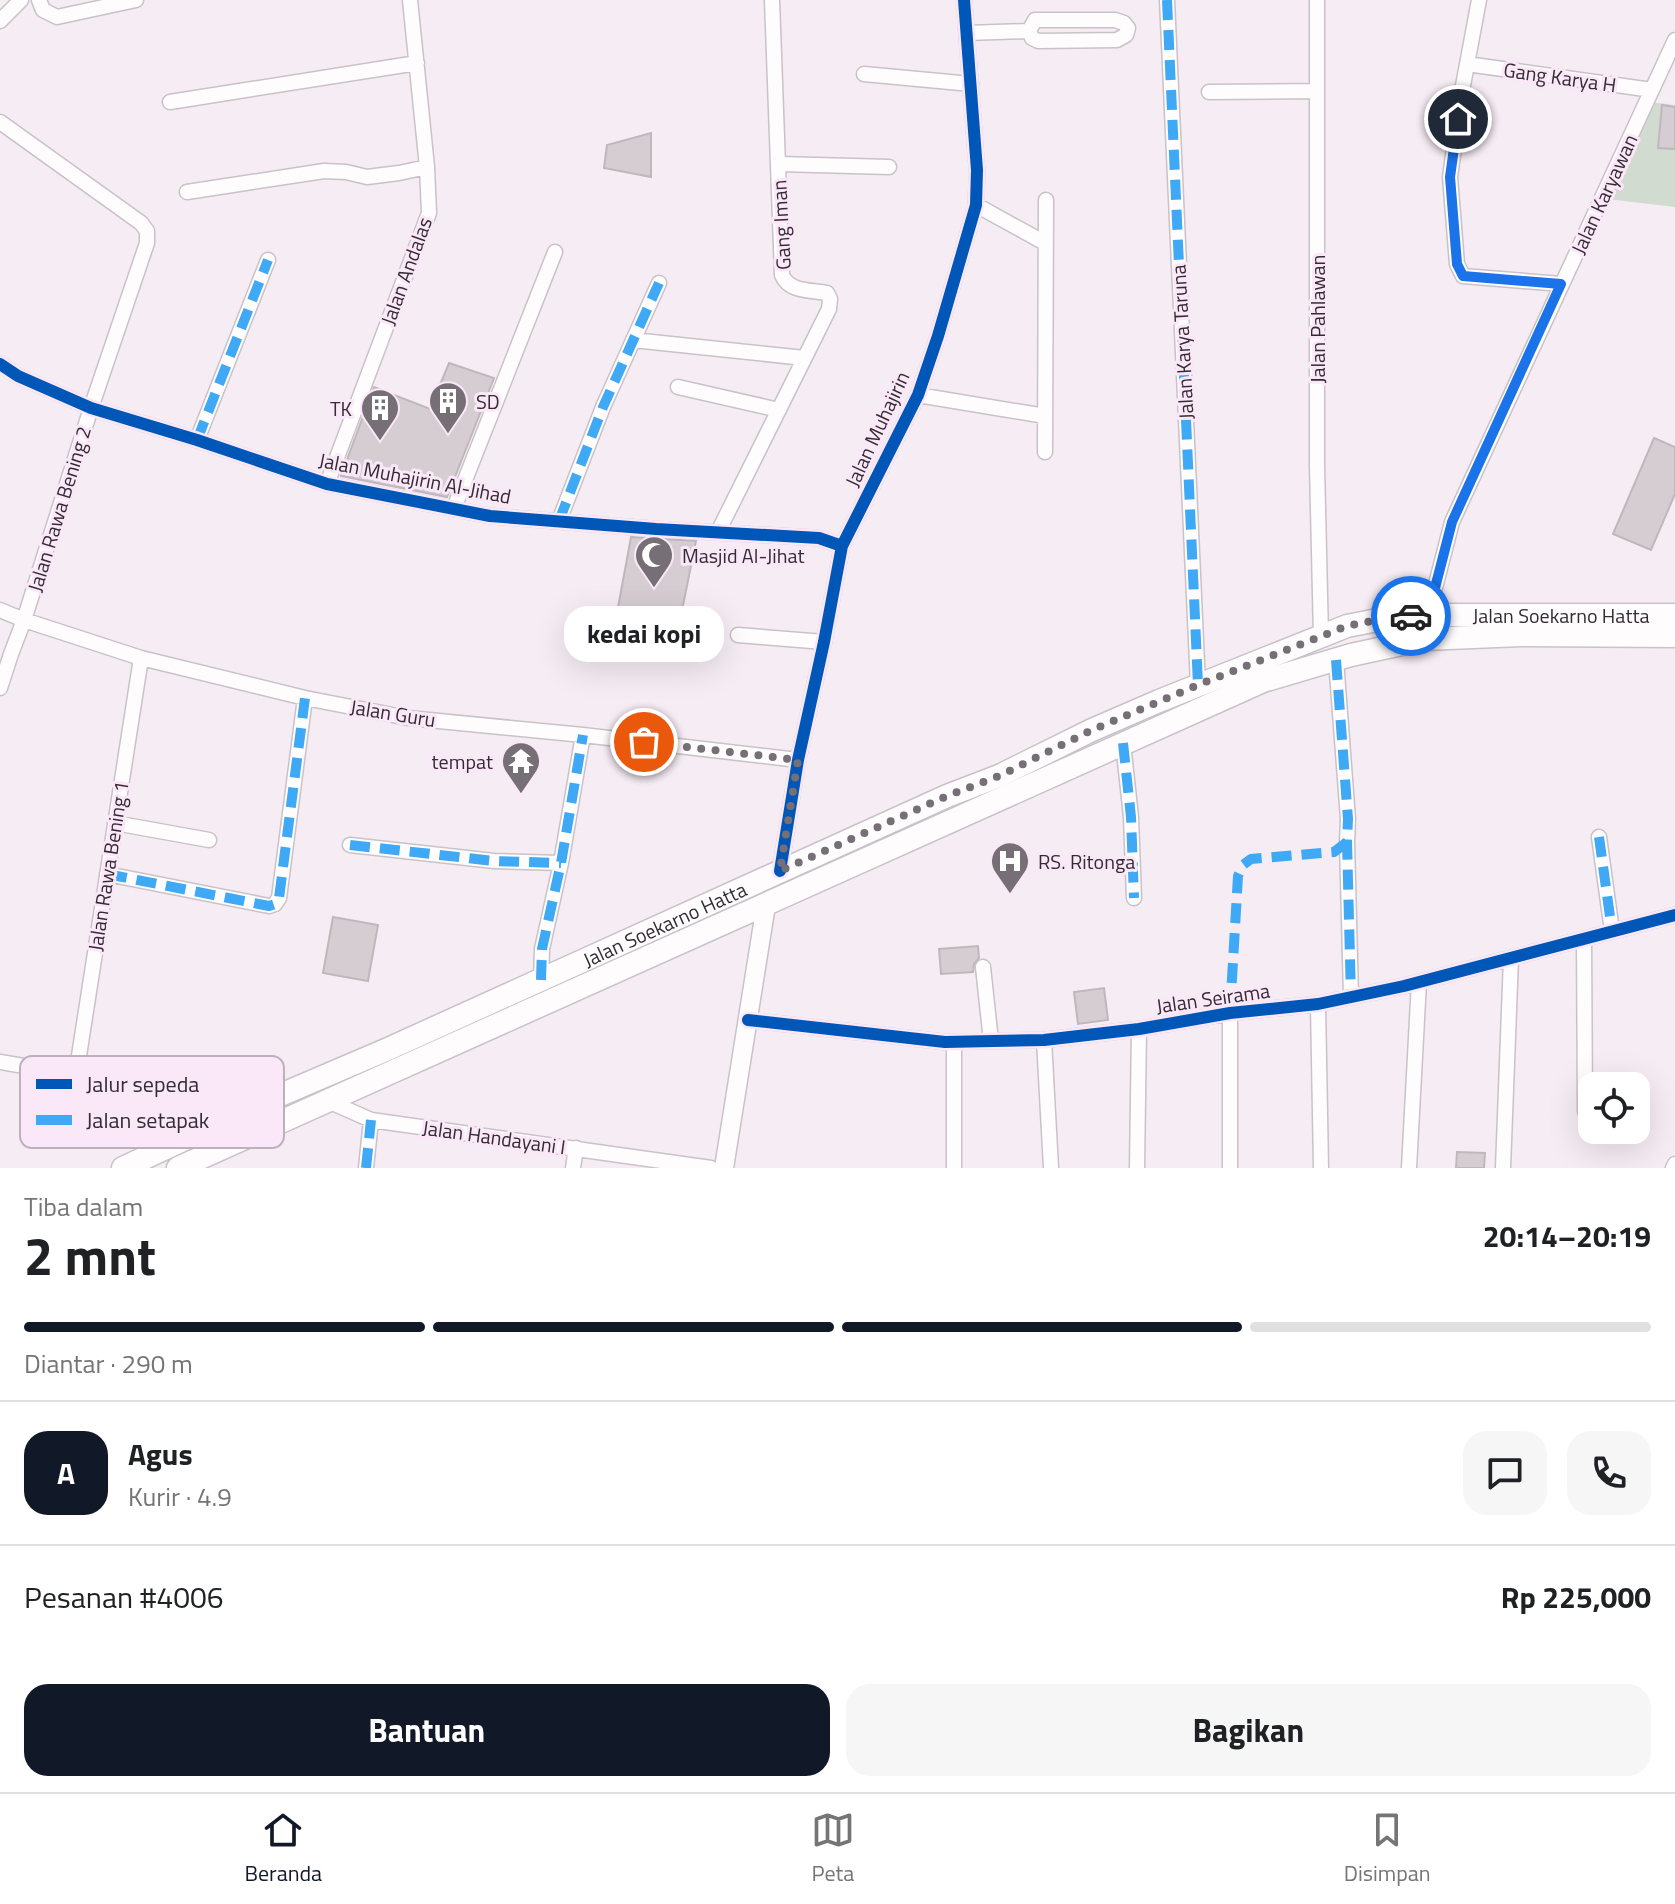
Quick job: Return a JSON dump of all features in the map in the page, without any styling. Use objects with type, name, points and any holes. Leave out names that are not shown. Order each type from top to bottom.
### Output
[{"type":"main road","name":"Jalan Soekarno Hatta","points":[[284,1094],[947,796],[999,776],[1092,730],[1347,626],[1398,616],[1675,615]]},
{"type":"main road","name":"Jalan Soekarno Hatta","points":[[284,1121],[1263,681],[1425,639],[1521,635],[1675,636]]},
{"type":"main road","points":[[1092,730],[1101,753]]},
{"type":"main road","name":"Jalan Soekarno Hatta","points":[[123,1168],[166,1148]]},
{"type":"main road","name":"Jalan Soekarno Hatta","points":[[178,1168],[223,1148]]},
{"type":"street","points":[[0,21],[21,0]]},
{"type":"street","points":[[39,0],[43,10],[57,17],[136,0]]},
{"type":"street","name":"Jalan Andalas","points":[[327,484],[429,213],[410,0]]},
{"type":"street","name":"Gang Iman","points":[[718,532],[829,309],[827,293],[794,288],[786,284],[782,275],[772,0]]},
{"type":"street","name":"Jalan Muhajirin","points":[[780,871],[798,760],[842,546],[918,395],[976,205],[977,170],[964,0]]},
{"type":"street","name":"Jalan Karya Taruna","points":[[1167,0],[1198,685]]},
{"type":"street","name":"Jalan Pahlawan","points":[[1317,0],[1317,466],[1321,637]]},
{"type":"street","points":[[1479,0],[1450,177],[1457,264],[1463,276],[1561,284]]},
{"type":"street","points":[[1035,20],[1115,20],[1128,28],[1126,35],[1117,40],[1038,41],[1032,38],[1029,31],[1035,20]]},
{"type":"street","points":[[967,33],[1029,31]]},
{"type":"street","name":"Jalan Karyawan","points":[[1428,615],[1452,522],[1675,40]]},
{"type":"street","points":[[170,102],[417,63]]},
{"type":"street","name":"Gang Karya H","points":[[1467,64],[1652,90]]},
{"type":"street","points":[[864,74],[971,84]]},
{"type":"street","points":[[1209,92],[1317,91]]},
{"type":"street","name":"Jalan Rawa Bening 2","points":[[0,122],[141,223],[147,231],[147,243],[0,688]]},
{"type":"street","points":[[779,164],[889,167]]},
{"type":"street","points":[[187,192],[324,171],[367,177],[427,167]]},
{"type":"street","points":[[1045,452],[1046,200]]},
{"type":"street","points":[[976,205],[1045,243]]},
{"type":"street","points":[[454,508],[555,252]]},
{"type":"street","points":[[197,440],[268,260]]},
{"type":"street","points":[[559,521],[603,407],[659,283]]},
{"type":"street","points":[[633,340],[804,358]]},
{"type":"street","name":"Jalan Muhajirin Al-Jihad","points":[[0,364],[18,376],[91,408],[327,484],[490,516],[819,538],[842,546]]},
{"type":"street","points":[[678,387],[779,410]]},
{"type":"street","points":[[918,395],[1045,416]]},
{"type":"street","name":"Jalan Guru","points":[[0,610],[141,658],[305,698],[408,718],[798,760]]},
{"type":"street","points":[[738,635],[824,642]]},
{"type":"street","name":"Jalan Rawa Bening 1","points":[[79,1056],[141,658]]},
{"type":"street","points":[[1336,660],[1348,819],[1351,997]]},
{"type":"street","points":[[107,874],[269,906],[275,904],[279,898],[305,698]]},
{"type":"street","points":[[541,980],[542,949],[561,863],[583,735]]},
{"type":"street","points":[[1123,743],[1131,817],[1134,898]]},
{"type":"street","points":[[115,823],[209,840]]},
{"type":"street","points":[[1599,837],[1612,931]]},
{"type":"street","points":[[350,845],[494,861],[561,863]]},
{"type":"street","points":[[724,1168],[766,905]]},
{"type":"street","name":"Jalan Seirama","points":[[748,1020],[954,1042],[1044,1040],[1139,1029],[1230,1013],[1318,1004],[1419,982],[1675,915]]},
{"type":"street","points":[[1584,939],[1585,1072]]},
{"type":"street","points":[[1503,1168],[1511,958]]},
{"type":"street","points":[[983,967],[991,1041]]},
{"type":"street","points":[[1409,1168],[1419,982]]},
{"type":"street","points":[[1318,1004],[1321,1168]]},
{"type":"street","points":[[1230,1013],[1230,1168]]},
{"type":"street","points":[[1137,1168],[1139,1029]]},
{"type":"street","points":[[1044,1040],[1051,1168]]},
{"type":"street","points":[[954,1042],[954,1168]]},
{"type":"street","points":[[0,1062],[20,1065]]},
{"type":"street","name":"Jalan Handayani I","points":[[328,1101],[371,1120],[711,1168]]},
{"type":"street","points":[[366,1168],[371,1120]]},
{"type":"street","points":[[573,1168],[576,1148]]},
{"type":"shaded area","points":[[1650,102],[1675,105],[1675,207],[1607,199]]},
{"type":"building","points":[[1662,105],[1675,107],[1675,149],[1658,148]]},
{"type":"building","points":[[651,133],[651,177],[604,168],[607,145]]},
{"type":"building","points":[[449,363],[494,378],[447,497],[341,476],[374,387],[430,409]]},
{"type":"building","points":[[1654,438],[1675,447],[1675,494],[1651,550],[1613,534]]},
{"type":"building","name":"Masjid Al-Jihat","points":[[631,537],[696,541],[674,650],[612,640]]},
{"type":"building","points":[[333,917],[378,925],[368,981],[323,973]]},
{"type":"building","points":[[978,946],[979,958],[973,972],[941,974],[939,949]]},
{"type":"building","points":[[1104,988],[1108,1020],[1078,1024],[1074,992]]},
{"type":"building","points":[[1457,1152],[1485,1153],[1484,1168],[1456,1168]]},
{"type":"marked path","points":[[1167,0],[1198,685]]},
{"type":"marked path","points":[[197,440],[268,260]]},
{"type":"marked path","points":[[559,521],[603,407],[659,283]]},
{"type":"marked path","points":[[1336,660],[1348,819],[1351,997]]},
{"type":"marked path","points":[[107,874],[269,906],[275,904],[279,898],[305,698]]},
{"type":"marked path","points":[[541,980],[542,949],[561,863],[583,735]]},
{"type":"marked path","points":[[1123,743],[1131,817],[1134,898]]},
{"type":"marked path","points":[[1599,837],[1612,931]]},
{"type":"marked path","points":[[1230,1013],[1238,876],[1243,865],[1251,859],[1334,852],[1347,842]]},
{"type":"marked path","points":[[350,845],[494,861],[561,863]]},
{"type":"marked path","points":[[366,1168],[371,1120]]},
{"type":"cycle path","points":[[780,871],[798,760],[842,546],[918,395],[976,205],[977,170],[964,0]]},
{"type":"cycle path","points":[[0,364],[18,376],[91,408],[327,484],[490,516],[819,538],[842,546]]},
{"type":"cycle path","points":[[748,1020],[945,1042],[1044,1040],[1139,1029],[1230,1013],[1318,1004],[1404,986],[1675,915]]},
{"type":"way so far","points":[[644,742],[798,760],[780,871],[999,776],[1092,730],[1274,654],[1347,626],[1411,616]]},
{"type":"place","name":"SD","points":[[448,435]]},
{"type":"place","name":"TK","points":[[380,442]]},
{"type":"place","name":"Masjid Al-Jihat","points":[[654,589]]},
{"type":"place","name":"kedai kopi","points":[[644,742]]},
{"type":"place","name":"tempat","points":[[521,795]]},
{"type":"place","name":"RS. Ritonga","points":[[1010,895]]},
{"type":"route","points":[[1411,616],[1428,615],[1452,522],[1561,284],[1463,276],[1459,270],[1450,177],[1458,119]]}]
